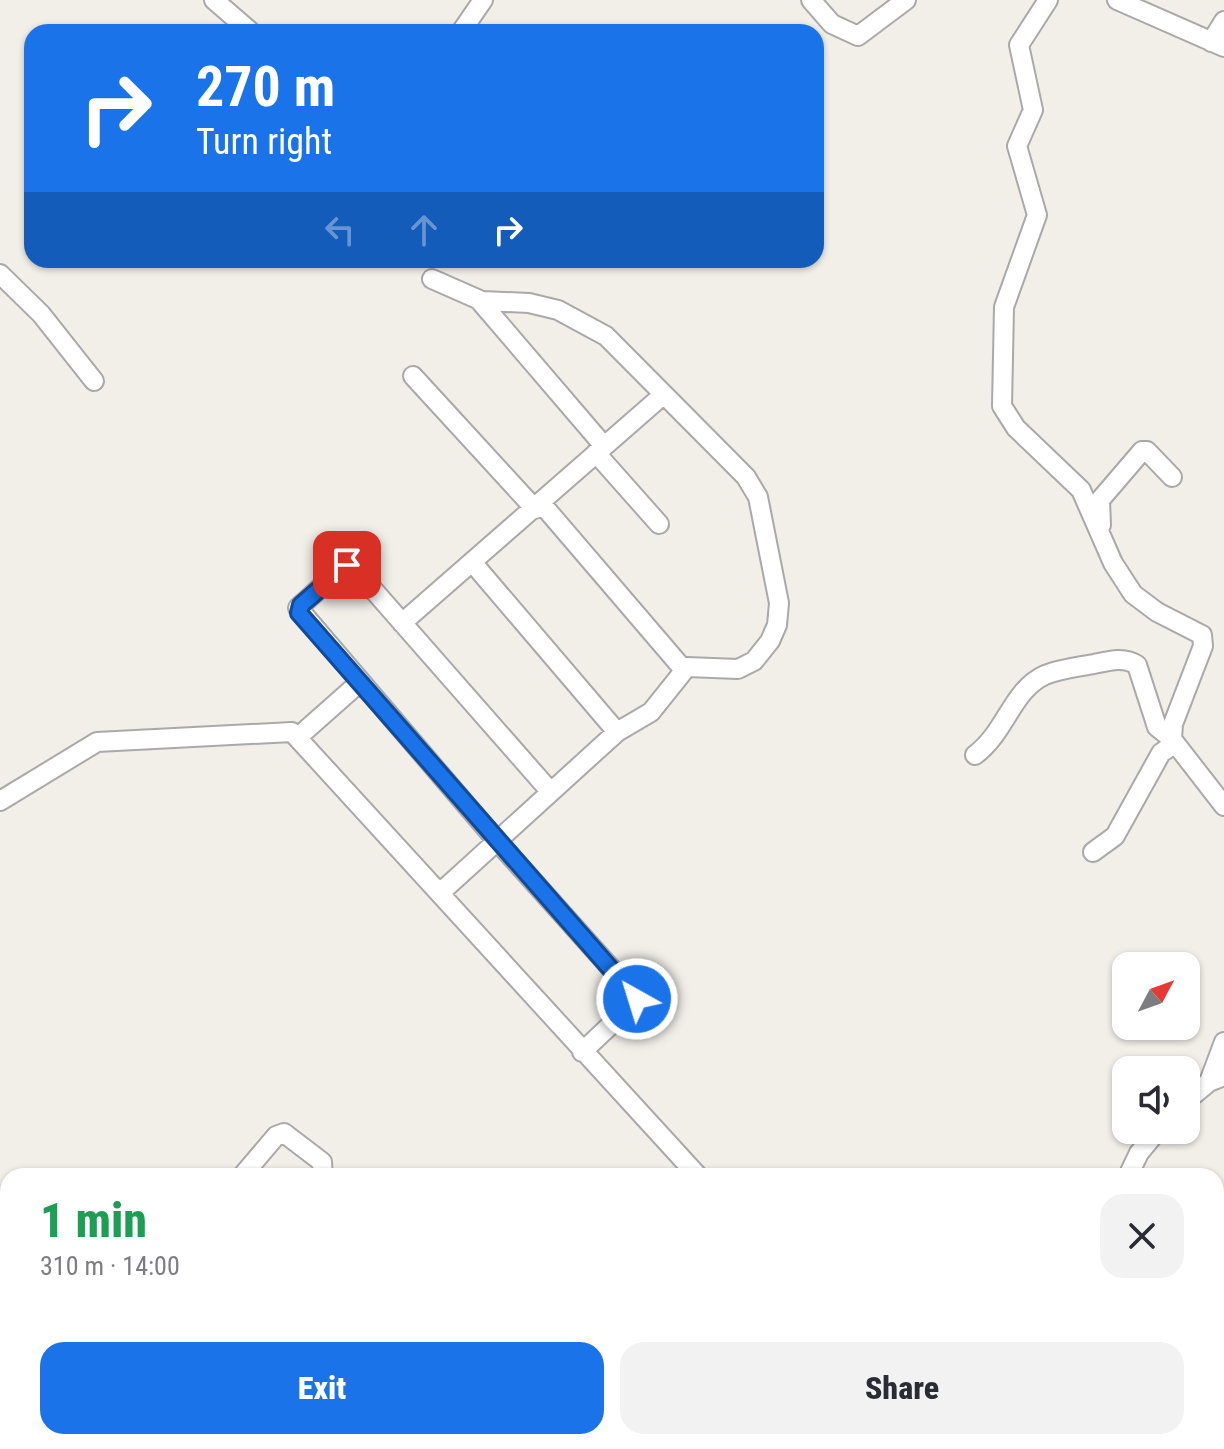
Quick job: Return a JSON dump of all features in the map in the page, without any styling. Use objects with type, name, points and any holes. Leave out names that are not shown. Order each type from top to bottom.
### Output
[{"type":"street","points":[[214,0],[242,24]]},
{"type":"street","points":[[466,24],[483,0]]},
{"type":"street","points":[[811,0],[832,24],[858,36],[906,0]]},
{"type":"street","points":[[1048,0],[1019,45],[1033,110],[1017,146],[1037,215],[1004,307],[1000,393],[1010,422],[1081,490],[1113,563],[1139,600],[1202,635],[1203,646],[1173,724],[1173,741],[1161,753],[1115,836],[1093,852]]},
{"type":"street","points":[[1117,0],[1217,44],[1224,21]]},
{"type":"street","points":[[0,274],[46,320],[94,381]]},
{"type":"street","points":[[432,279],[479,300],[544,305],[571,316],[620,347],[755,490],[772,554],[779,603],[774,635],[754,661],[738,669],[691,666],[684,670],[669,694],[651,712],[617,732],[549,790],[441,892]]},
{"type":"street","points":[[479,300],[659,524]]},
{"type":"street","points":[[413,376],[538,506],[684,670]]},
{"type":"street","points":[[402,623],[663,395]]},
{"type":"street","points":[[1098,531],[1100,500],[1142,451],[1147,451],[1172,477]]},
{"type":"street","points":[[472,562],[617,732]]},
{"type":"street","points":[[549,790],[355,569],[347,565],[298,608],[359,683],[635,995],[634,1003],[582,1052]]},
{"type":"street","points":[[975,755],[994,740],[1019,697],[1037,680],[1113,660],[1137,665],[1157,727],[1173,741],[1224,806]]},
{"type":"street","points":[[298,737],[359,683]]},
{"type":"street","points":[[0,801],[97,742],[286,730],[298,737],[691,1168]]},
{"type":"street","points":[[1216,1079],[1224,1042]]},
{"type":"street","points":[[249,1168],[276,1136],[284,1133],[322,1162],[322,1168]]},
{"type":"street","points":[[1132,1168],[1146,1144]]},
{"type":"route","points":[[347,565],[298,608],[299,613],[637,999]]}]
